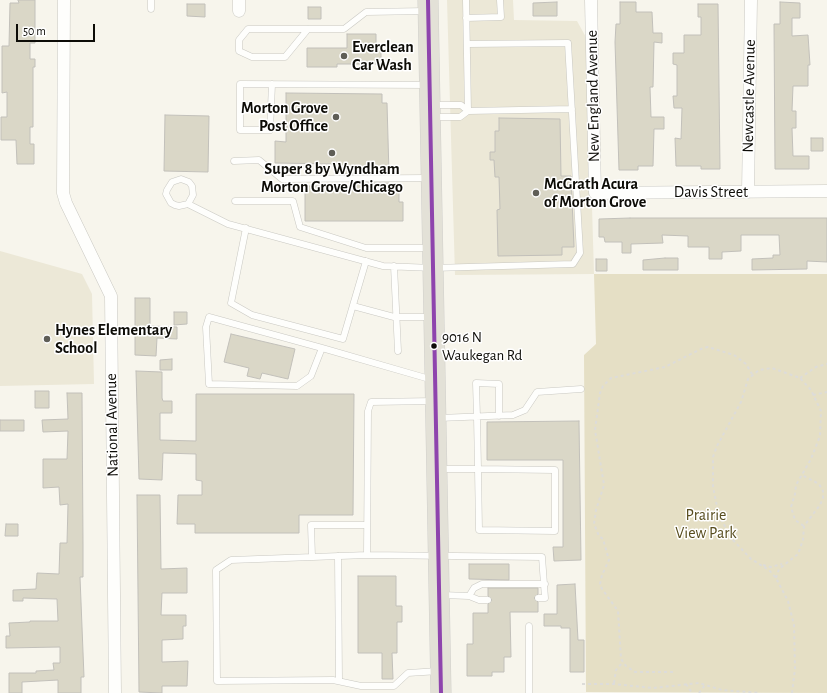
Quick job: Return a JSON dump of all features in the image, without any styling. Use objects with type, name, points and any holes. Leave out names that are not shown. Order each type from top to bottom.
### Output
[{"type":"main road","points":[[428,5],[441,693]]},
{"type":"street","name":"National Avenue","points":[[64,0],[63,193],[66,203],[111,296],[115,693]]},
{"type":"street","name":"New England Avenue","points":[[591,0],[595,193]]},
{"type":"street","name":"Newcastle Avenue","points":[[748,192],[751,0]]},
{"type":"street","name":"Davis Street","points":[[595,193],[827,191]]},
{"type":"lane","points":[[151,0],[151,9]]},
{"type":"lane","points":[[466,0],[468,111]]},
{"type":"lane","points":[[466,18],[501,17],[500,0]]},
{"type":"lane","points":[[308,29],[285,57],[252,57],[239,51],[239,40],[248,29],[308,29],[344,29],[366,12],[428,5]]},
{"type":"lane","points":[[188,204],[193,195],[192,186],[189,182],[181,179],[168,185],[166,194],[171,203],[180,206],[188,204],[228,224],[383,266],[433,268],[573,264],[580,253],[568,43],[467,44]]},
{"type":"lane","points":[[272,84],[270,130],[240,130],[240,84],[272,84],[429,85]]},
{"type":"lane","points":[[430,111],[461,105],[468,111]]},
{"type":"lane","points":[[430,111],[460,117],[468,111],[572,109]]},
{"type":"lane","points":[[234,161],[259,160],[282,179],[431,178]]},
{"type":"lane","points":[[235,201],[293,201],[300,227],[366,248],[432,248]]},
{"type":"lane","points":[[246,228],[231,303],[252,315],[343,339],[366,261]]},
{"type":"lane","points":[[394,266],[398,351]]},
{"type":"lane","points":[[353,306],[396,318],[434,317]]},
{"type":"lane","points":[[322,348],[311,376],[297,386],[209,384],[206,327],[209,317],[322,348],[435,381]]},
{"type":"lane","points":[[436,470],[478,470],[555,470],[555,531],[479,530],[478,470],[477,417],[476,383],[499,384],[499,416]]},
{"type":"lane","points":[[367,555],[368,411],[371,402],[477,417],[499,416],[514,415],[525,410],[537,392],[581,389]]},
{"type":"lane","points":[[312,557],[311,524],[367,525]]},
{"type":"lane","points":[[440,671],[408,673],[402,681],[394,686],[361,686],[339,681],[217,681],[216,570],[231,560],[367,555],[542,557],[545,598],[538,598]]},
{"type":"lane","points":[[338,556],[339,681]]},
{"type":"lane","points":[[469,596],[474,588],[482,584],[545,584]]},
{"type":"lane","points":[[439,595],[469,596],[479,600],[488,600]]},
{"type":"lane","points":[[529,626],[529,693]]},
{"type":"path","points":[[673,672],[635,672],[629,670],[621,659],[618,611],[600,584],[602,575],[608,565],[607,550],[594,524],[596,510],[604,485],[595,430],[600,393],[603,386],[612,378],[665,367],[703,348],[734,355],[746,364],[752,374]]},
{"type":"path","points":[[800,378],[816,367],[827,364]]},
{"type":"path","points":[[792,693],[795,669],[794,625],[788,601],[776,578],[762,565],[743,552],[726,530],[718,516],[712,487],[713,457],[717,446],[741,402],[748,379],[752,374],[759,370],[772,368],[800,378],[813,395],[821,411],[820,436],[811,459],[796,485],[796,494],[791,507],[796,520],[804,526]]},
{"type":"path","points":[[813,395],[827,392]]},
{"type":"path","points":[[776,578],[779,569],[783,564],[798,554],[803,540],[804,526],[820,504],[823,490],[819,484],[802,475]]},
{"type":"path","points":[[762,565],[771,567],[783,564]]},
{"type":"path","points":[[614,684],[616,670],[623,662]]},
{"type":"path","points":[[582,684],[614,684],[652,688],[686,684],[705,685],[736,692],[760,693]]},
{"type":"path","points":[[686,684],[692,693]]},
{"type":"path","points":[[699,693],[705,685]]},
{"type":"shaded area","points":[[447,0],[513,0],[514,20],[577,21],[587,39],[594,274],[455,275]]},
{"type":"shaded area","name":"Hynes Elementary School","points":[[0,251],[82,274],[92,294],[94,384],[0,386]]},
{"type":"green space","name":"Prairie View Park","points":[[594,274],[827,274],[827,693],[586,692],[584,355],[596,344]]},
{"type":"building","points":[[18,0],[35,0],[35,43],[30,43],[30,59],[35,59],[35,67],[33,67],[33,127],[30,127],[30,144],[34,144],[34,164],[17,164],[16,140],[1,140],[1,117],[7,117],[7,92],[2,93],[2,46],[9,46],[10,3],[19,3]]},
{"type":"building","points":[[557,2],[557,16],[533,16],[533,3]]},
{"type":"building","points":[[620,2],[636,2],[636,12],[652,12],[653,33],[662,33],[662,43],[654,42],[653,87],[650,87],[651,117],[664,117],[664,129],[654,129],[653,166],[638,166],[638,170],[619,170],[615,42],[616,24],[620,24]]},
{"type":"building","points":[[780,2],[800,3],[800,18],[792,18],[792,36],[808,35],[810,65],[808,65],[808,86],[793,86],[792,111],[796,111],[796,128],[792,128],[793,156],[809,156],[809,169],[775,169],[774,24],[780,24]]},
{"type":"building","points":[[187,4],[205,4],[205,17],[187,16]]},
{"type":"building","points":[[698,4],[718,4],[720,169],[701,169],[701,166],[676,166],[675,138],[681,139],[682,108],[674,108],[673,96],[677,96],[677,65],[673,64],[673,53],[684,53],[684,35],[701,35],[701,17],[698,17]]},
{"type":"building","points":[[308,7],[321,7],[321,19],[308,19]]},
{"type":"building","name":"Everclean Car Wash","points":[[347,34],[376,34],[376,48],[381,48],[381,64],[337,64],[337,67],[307,67],[307,48],[347,48]]},
{"type":"building","points":[[286,93],[382,94],[382,103],[387,103],[389,174],[343,174],[333,164],[275,163],[275,141],[286,142]]},
{"type":"building","points":[[165,115],[209,116],[208,172],[164,171]]},
{"type":"building","name":"McGrath Acura of Morton Grove","points":[[499,118],[560,119],[561,176],[571,176],[574,247],[562,247],[562,255],[498,256],[497,210],[500,209],[499,177],[495,177],[494,160],[490,160],[490,152],[495,152],[495,131],[499,131]]},
{"type":"building","points":[[811,138],[823,138],[823,151],[811,151]]},
{"type":"building","points":[[352,183],[389,183],[389,186],[399,187],[399,202],[403,202],[403,221],[305,221],[305,186],[355,186]]},
{"type":"building","points":[[827,218],[827,262],[807,261],[807,269],[752,270],[752,259],[773,258],[773,255],[780,255],[779,235],[741,235],[741,251],[722,252],[722,259],[709,259],[709,247],[688,247],[688,236],[662,235],[663,243],[631,244],[631,253],[622,253],[622,242],[605,242],[604,237],[599,237],[599,219]]},
{"type":"building","points":[[678,258],[678,270],[643,270],[643,260]]},
{"type":"building","points":[[596,259],[607,259],[607,271],[596,271]]},
{"type":"building","points":[[135,298],[150,298],[150,326],[177,327],[177,339],[157,338],[156,356],[135,355]]},
{"type":"building","points":[[174,312],[187,312],[187,324],[174,325]]},
{"type":"building","points":[[231,334],[295,349],[288,379],[262,373],[260,379],[247,376],[249,368],[224,362]]},
{"type":"building","points":[[172,359],[172,370],[160,370],[160,360]]},
{"type":"building","points":[[136,371],[162,372],[162,398],[163,401],[172,401],[172,413],[160,413],[160,440],[196,441],[196,394],[354,394],[353,515],[299,515],[299,533],[195,533],[195,524],[177,524],[178,495],[202,495],[202,481],[196,480],[196,454],[163,453],[162,480],[139,479]]},
{"type":"building","points":[[35,391],[49,391],[49,408],[35,408]]},
{"type":"building","points":[[67,393],[82,393],[83,577],[80,577],[84,677],[81,677],[81,693],[58,693],[58,680],[22,682],[22,693],[9,693],[9,673],[36,673],[36,671],[54,670],[53,663],[60,663],[60,647],[6,648],[6,636],[10,636],[9,623],[58,621],[57,599],[23,598],[23,601],[13,601],[13,590],[36,589],[37,573],[59,574],[60,543],[67,543],[68,504],[60,505],[59,487],[43,488],[43,459],[67,459],[68,431],[43,432],[42,420],[68,419]]},
{"type":"building","points":[[0,420],[24,420],[24,431],[0,431]]},
{"type":"building","points":[[579,421],[581,560],[554,561],[553,547],[563,547],[563,460],[487,460],[487,422]]},
{"type":"building","points":[[137,495],[160,495],[161,569],[187,568],[187,593],[162,593],[161,615],[186,615],[186,626],[183,626],[183,639],[162,640],[162,662],[188,661],[187,686],[162,686],[162,693],[139,692]]},
{"type":"building","points":[[6,524],[18,524],[18,536],[5,536]]},
{"type":"building","points":[[469,564],[509,564],[509,580],[469,579]]},
{"type":"building","points":[[358,576],[396,576],[396,606],[402,606],[402,622],[397,622],[397,653],[392,653],[393,679],[382,679],[382,653],[358,653]]},
{"type":"building","points":[[575,584],[578,640],[584,640],[584,672],[570,672],[570,628],[561,628],[561,626],[544,626],[544,614],[557,614],[557,585]]},
{"type":"building","points":[[488,588],[538,588],[538,594],[534,598],[538,602],[538,612],[510,612],[511,657],[504,657],[504,672],[492,672],[492,676],[467,676],[467,644],[473,644],[473,613],[488,613],[488,604],[492,600],[488,596]]},
{"type":"transit line","points":[[428,0],[441,693]]},
{"type":"place","name":"Everclean Car Wash","points":[[344,56]]},
{"type":"place","name":"Morton Grove Post Office","points":[[336,117]]},
{"type":"place","name":"Super 8 by Wyndham Morton Grove/Chicago","points":[[332,153]]},
{"type":"place","name":"McGrath Acura of Morton Grove","points":[[536,193]]},
{"type":"place","name":"Hynes Elementary School","points":[[47,339]]},
{"type":"place","name":"9016 N Waukegan Rd","points":[[434,346]]}]
